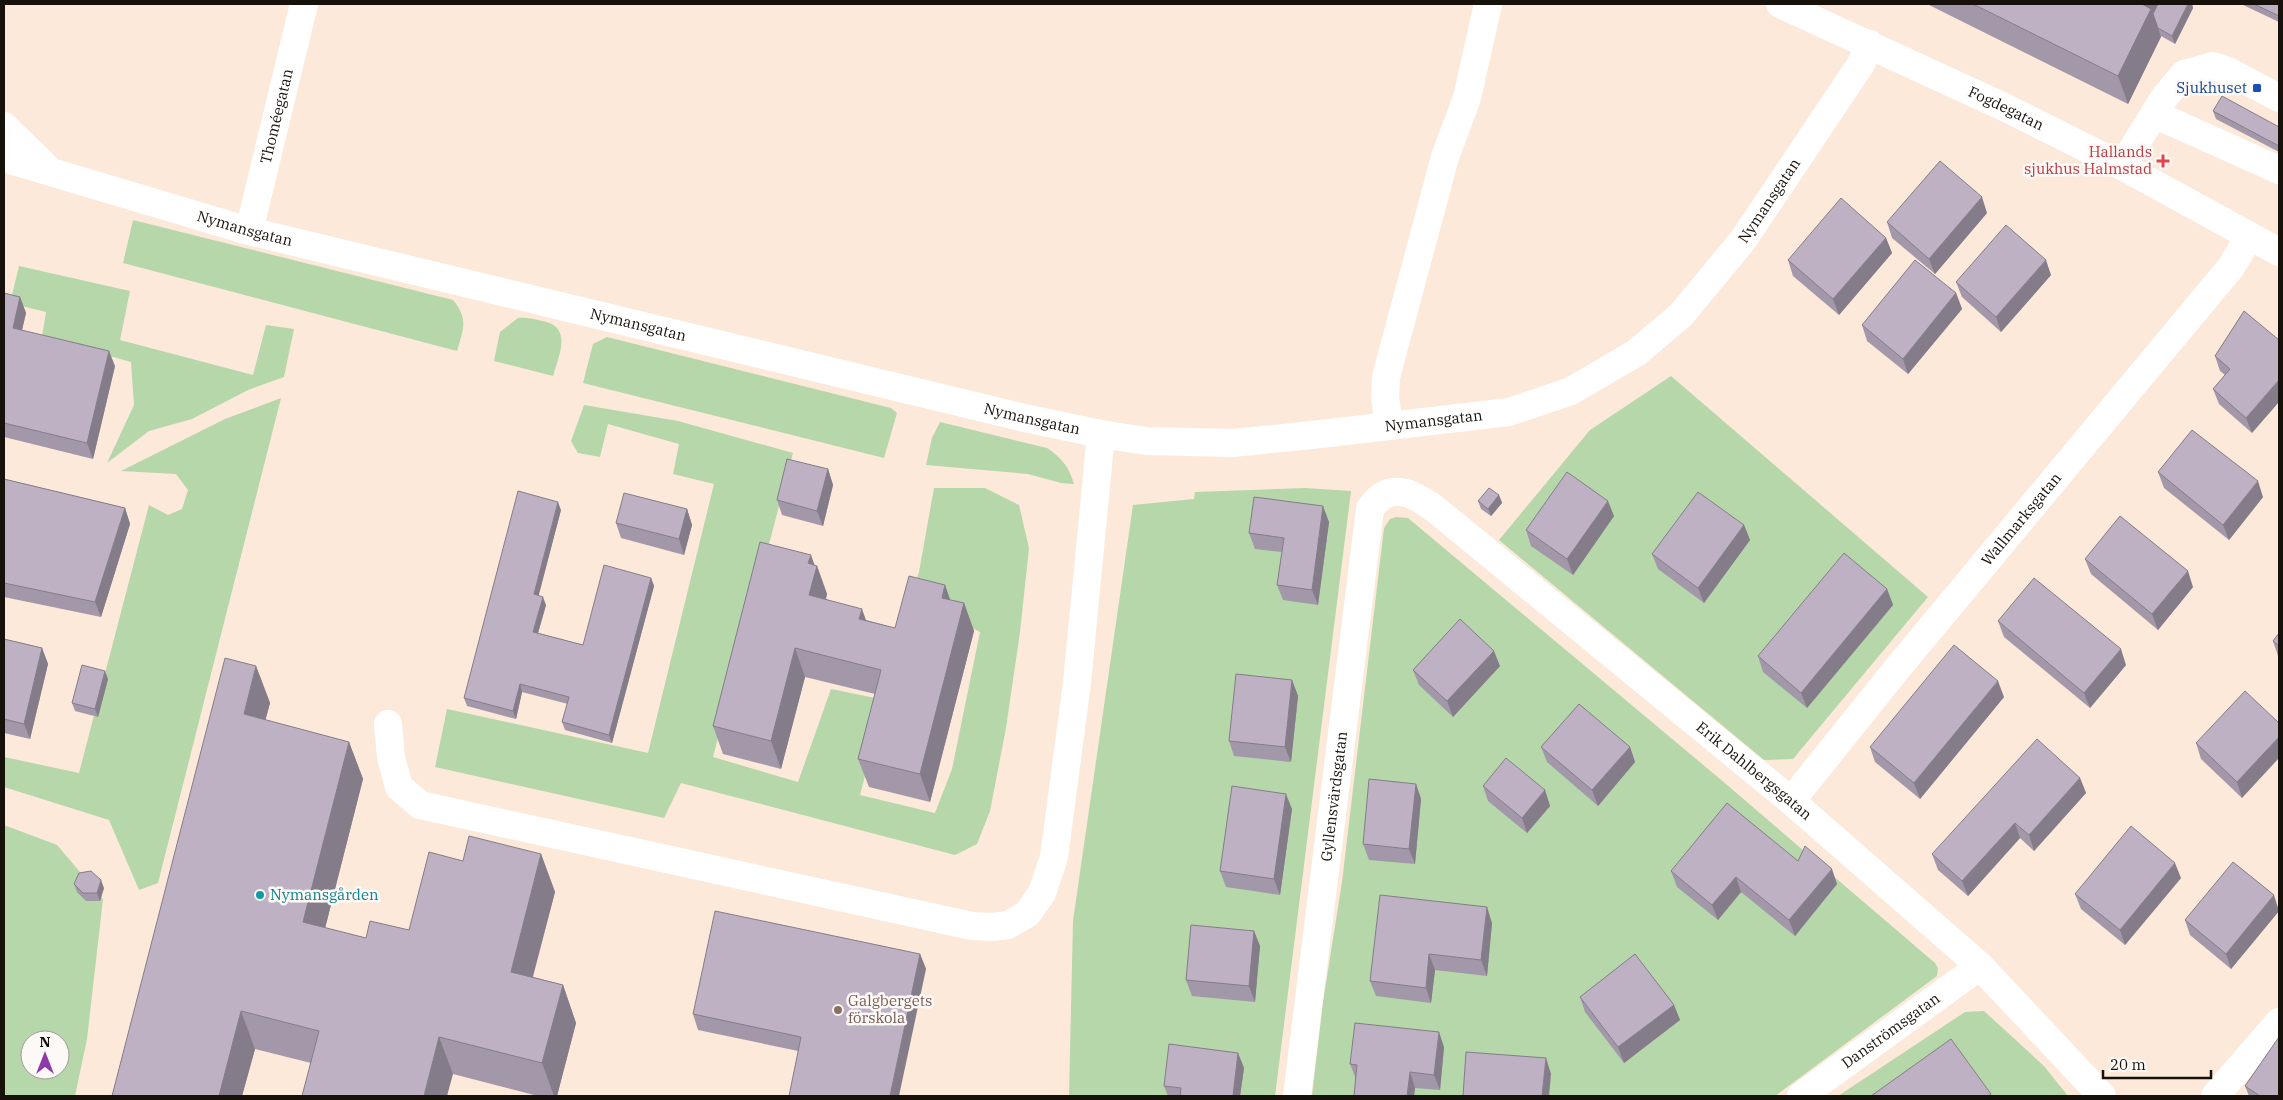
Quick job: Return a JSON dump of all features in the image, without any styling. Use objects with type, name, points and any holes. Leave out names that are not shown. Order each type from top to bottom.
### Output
[{"type":"street","name":"Thoméegatan","points":[[249,231],[304,4]]},
{"type":"street","points":[[1388,425],[1385,398],[1386,377],[1445,157],[1467,98],[1488,4]]},
{"type":"street","name":"Fogdegatan","points":[[1780,4],[2004,107],[2122,166],[2279,252]]},
{"type":"street","name":"Nymansgatan","points":[[4,158],[249,231],[924,394],[1101,434],[1146,441],[1234,443],[1508,412],[1571,391],[1636,353],[1681,314],[1743,240],[1861,64],[1870,44]]},
{"type":"street","points":[[2122,166],[2164,98],[2184,74],[2213,66],[2230,72],[2279,98]]},
{"type":"street","points":[[2154,114],[2279,170]]},
{"type":"street","name":"Nymansgatan","points":[[4,126],[52,173]]},
{"type":"street","name":"Wallmarksgatan","points":[[1791,801],[1902,663],[2231,267],[2249,237]]},
{"type":"street","points":[[388,724],[391,758],[399,787],[420,805],[972,926],[992,927],[1008,925],[1027,914],[1042,894],[1054,857],[1077,683],[1101,434]]},
{"type":"street","name":"Erik Dahlbergsgatan","points":[[1377,498],[1384,494],[1404,491],[1418,497],[1791,801],[1980,966],[2102,1096]]},
{"type":"street","name":"Gyllensvärdsgatan","points":[[1297,1096],[1370,509],[1377,498]]},
{"type":"street","name":"Danströmsgatan","points":[[1802,1096],[1980,966]]},
{"type":"street","points":[[2215,1096],[2279,1022]]},
{"type":"green space","points":[[133,220],[453,300],[463,319],[463,331],[457,351],[123,263]]},
{"type":"green space","points":[[19,266],[130,291],[120,340],[253,375],[266,325],[294,329],[284,377],[248,390],[192,419],[149,431],[107,463],[134,405],[131,362],[42,337],[46,312],[10,303]]},
{"type":"green space","points":[[518,318],[542,321],[552,324],[558,329],[561,335],[561,342],[553,376],[494,361],[500,332]]},
{"type":"green space","points":[[607,337],[891,408],[897,413],[884,458],[583,383],[593,344]]},
{"type":"green space","points":[[1671,376],[1928,597],[1793,759],[1764,760],[1499,540],[1590,430]]},
{"type":"green space","points":[[281,398],[158,883],[139,890],[109,820],[4,787],[4,757],[79,773],[149,505],[168,515],[182,509],[188,490],[176,474],[121,471],[225,419]]},
{"type":"green space","points":[[584,405],[678,421],[793,453],[713,757],[798,782],[831,689],[885,700],[860,795],[935,813],[952,769],[980,632],[911,596],[919,572],[934,488],[985,488],[1019,505],[1029,548],[1020,632],[1006,728],[990,811],[977,844],[955,855],[681,783],[664,818],[435,767],[447,709],[648,753],[714,484],[673,474],[679,444],[608,424],[600,457],[578,453],[571,441]]},
{"type":"green space","points":[[940,422],[1047,448],[1064,463],[1074,484],[1061,483],[1028,474],[926,465],[932,438]]},
{"type":"green space","points":[[1305,488],[1351,491],[1275,1096],[1069,1096],[1073,921],[1133,505],[1194,499],[1195,492]]},
{"type":"green space","points":[[1396,517],[1408,518],[1720,779],[1935,963],[1938,968],[1937,976],[1775,1096],[1312,1096],[1323,1002],[1342,882],[1384,528],[1390,519]]},
{"type":"green space","points":[[4,825],[57,845],[103,899],[87,1039],[75,1096],[4,1096]]},
{"type":"green space","points":[[1984,1011],[2044,1066],[2068,1096],[1838,1096],[1965,1012]]},
{"type":"building","points":[[1973,4],[2142,4],[2151,9],[2118,76]]},
{"type":"building","points":[[2158,4],[2188,4],[2172,36],[2158,28],[2153,14]]},
{"type":"building","points":[[2254,4],[2279,4],[2279,16]]},
{"type":"building","points":[[2222,96],[2279,127],[2279,146],[2213,111]]},
{"type":"building","points":[[1940,161],[1982,197],[1929,259],[1887,222]]},
{"type":"building","points":[[1841,198],[1886,238],[1833,299],[1788,260]]},
{"type":"building","points":[[2006,225],[2046,260],[1996,317],[1956,282]]},
{"type":"building","points":[[1915,260],[1956,293],[1903,359],[1862,325]]},
{"type":"building","points":[[4,293],[20,297],[13,328],[109,351],[87,443],[4,423]]},
{"type":"building","points":[[2244,311],[2279,340],[2279,380],[2246,418],[2213,389],[2230,369],[2215,356]]},
{"type":"building","points":[[2192,430],[2258,481],[2223,525],[2158,472]]},
{"type":"building","points":[[787,459],[828,469],[817,511],[777,500]]},
{"type":"building","points":[[1567,472],[1608,501],[1567,559],[1526,530]]},
{"type":"building","points":[[4,479],[125,508],[95,602],[4,583]]},
{"type":"building","points":[[1489,488],[1499,495],[1488,509],[1478,501]]},
{"type":"building","points":[[518,491],[558,502],[534,594],[543,597],[533,632],[583,645],[604,565],[651,578],[609,735],[562,722],[569,697],[520,684],[513,711],[464,698]]},
{"type":"building","points":[[1698,492],[1744,525],[1698,588],[1652,554]]},
{"type":"building","points":[[624,493],[687,509],[679,539],[616,523]]},
{"type":"building","points":[[1254,497],[1323,506],[1312,590],[1277,585],[1284,538],[1249,533]]},
{"type":"building","points":[[2120,516],[2188,571],[2152,614],[2085,559]]},
{"type":"building","points":[[760,542],[811,555],[808,563],[817,566],[809,595],[862,609],[859,619],[895,628],[909,576],[945,585],[942,598],[964,603],[920,774],[858,759],[881,670],[795,648],[771,741],[713,726]]},
{"type":"building","points":[[1844,553],[1887,589],[1801,693],[1758,656]]},
{"type":"building","points":[[2034,578],[2121,649],[2084,693],[1998,621]]},
{"type":"building","points":[[1460,619],[1494,651],[1447,701],[1413,670]]},
{"type":"building","points":[[2279,633],[2279,646],[2273,641]]},
{"type":"building","points":[[4,639],[42,648],[24,724],[4,719]]},
{"type":"building","points":[[1954,645],[1998,681],[1914,783],[1870,747]]},
{"type":"building","name":"Nymansgården","points":[[225,658],[256,666],[244,714],[349,742],[303,922],[366,938],[370,921],[409,930],[429,852],[463,861],[469,836],[541,854],[511,972],[563,985],[542,1063],[439,1037],[424,1096],[302,1096],[319,1031],[241,1011],[219,1096],[112,1096]]},
{"type":"building","points":[[82,665],[105,671],[95,709],[72,703]]},
{"type":"building","points":[[1236,674],[1292,680],[1285,747],[1229,741]]},
{"type":"building","points":[[2245,691],[2279,723],[2279,737],[2237,782],[2196,743]]},
{"type":"building","points":[[1579,704],[1630,747],[1592,790],[1541,747]]},
{"type":"building","points":[[2037,739],[2080,778],[2029,835],[2015,823],[1962,881],[1932,854]]},
{"type":"building","points":[[1506,758],[1545,790],[1522,818],[1483,786]]},
{"type":"building","points":[[1369,779],[1416,784],[1409,849],[1363,844]]},
{"type":"building","points":[[1232,786],[1286,794],[1274,879],[1220,871]]},
{"type":"building","points":[[1727,803],[1798,861],[1805,846],[1832,869],[1789,920],[1736,877],[1712,905],[1671,871]]},
{"type":"building","points":[[2131,826],[2175,863],[2120,930],[2075,894]]},
{"type":"building","points":[[2233,862],[2274,895],[2226,954],[2185,920]]},
{"type":"building","points":[[91,871],[101,880],[97,893],[83,893],[74,884],[79,873]]},
{"type":"building","points":[[1380,895],[1487,907],[1481,960],[1429,954],[1426,988],[1370,981]]},
{"type":"building","points":[[715,911],[920,954],[890,1096],[789,1096],[801,1037],[693,1014]]},
{"type":"building","points":[[1191,925],[1254,931],[1249,986],[1186,980]]},
{"type":"building","points":[[1635,954],[1674,1005],[1618,1047],[1580,997]]},
{"type":"building","points":[[1355,1023],[1439,1032],[1434,1075],[1410,1072],[1407,1096],[1354,1096],[1357,1065],[1350,1064]]},
{"type":"building","points":[[2279,1037],[2279,1096],[2260,1096],[2245,1086]]},
{"type":"building","points":[[1951,1039],[1991,1094],[1988,1096],[1871,1096]]},
{"type":"building","points":[[1169,1044],[1238,1053],[1233,1096],[1180,1096],[1181,1088],[1164,1086]]},
{"type":"building","points":[[1466,1052],[1546,1058],[1542,1096],[1463,1096]]},
{"type":"place","name":"Sjukhuset","points":[[2257,88]]},
{"type":"place","name":"Hallands sjukhus Halmstad","points":[[2163,161]]},
{"type":"place","name":"Nymansgården","points":[[260,895]]},
{"type":"place","name":"Galgbergets förskola","points":[[838,1010]]}]
